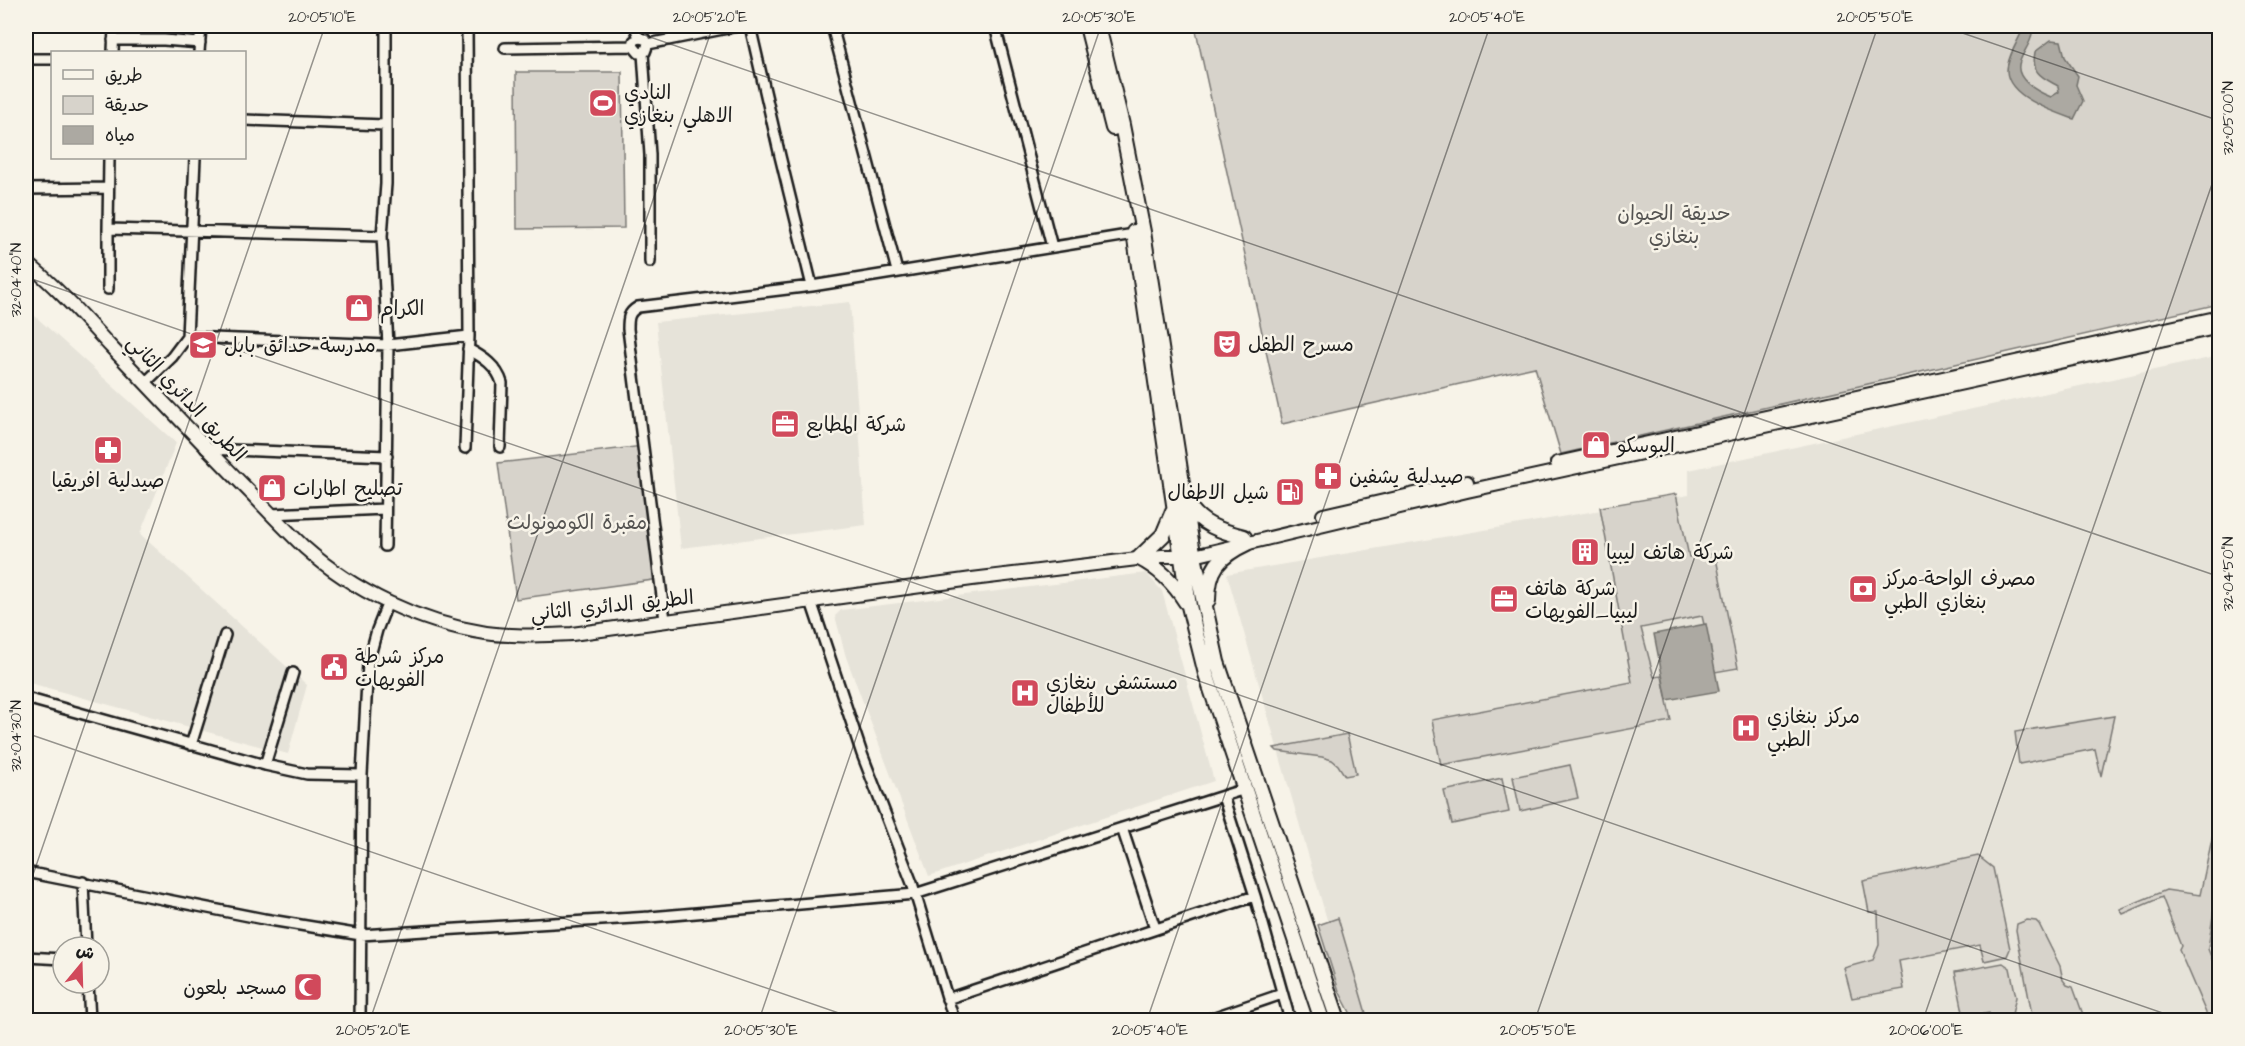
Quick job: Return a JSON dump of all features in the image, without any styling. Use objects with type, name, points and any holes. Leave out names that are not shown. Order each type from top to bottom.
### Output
[{"type":"highway","points":[[1087,26],[1111,117],[1134,234],[1187,552],[1189,606],[1206,674],[1322,1020]]},
{"type":"highway","points":[[1098,26],[1122,125],[1143,232],[1179,501],[1163,535],[1139,558],[1168,578],[1189,606]]},
{"type":"highway","points":[[1179,501],[1213,528],[1246,540]]},
{"type":"highway","points":[[1207,620],[1208,587],[1215,567],[1229,551],[1246,540]]},
{"type":"highway","points":[[1187,552],[1226,692],[1338,1020]]},
{"type":"main road","name":"الطريق الدائري الثاني","points":[[26,262],[65,298],[206,449],[305,547],[331,568],[388,602],[449,625],[487,633],[572,634],[1162,556],[1246,540]]},
{"type":"main road","points":[[1246,540],[1388,499],[2220,317]]},
{"type":"main road","points":[[1246,540],[2220,327]]},
{"type":"street","points":[[113,51],[114,26]]},
{"type":"street","points":[[113,40],[164,40],[199,48],[201,26]]},
{"type":"street","points":[[385,546],[388,345],[382,236],[386,184],[386,26]]},
{"type":"street","points":[[465,448],[469,336],[467,26]]},
{"type":"street","points":[[635,26],[637,52],[643,53]]},
{"type":"street","points":[[648,44],[738,26]]},
{"type":"street","points":[[750,26],[812,286]]},
{"type":"street","points":[[832,26],[897,271]]},
{"type":"street","points":[[994,26],[1052,247]]},
{"type":"street","points":[[505,48],[636,42],[645,39],[648,44],[647,50],[643,53]]},
{"type":"street","points":[[643,53],[650,155],[650,262]]},
{"type":"street","points":[[26,59],[51,59]]},
{"type":"street","points":[[246,120],[385,125]]},
{"type":"street","points":[[108,289],[109,159]]},
{"type":"street","points":[[145,383],[172,357],[187,337],[195,159]]},
{"type":"street","points":[[26,189],[107,188]]},
{"type":"street","points":[[108,229],[382,236]]},
{"type":"street","points":[[665,620],[628,318],[631,311],[639,307],[812,286],[1134,234]]},
{"type":"street","points":[[187,337],[388,345],[469,336]]},
{"type":"street","points":[[468,349],[484,357],[500,376],[502,382],[500,447]]},
{"type":"street","points":[[206,449],[387,456]]},
{"type":"street","points":[[271,514],[385,509]]},
{"type":"street","points":[[811,601],[862,754],[915,894],[954,1020]]},
{"type":"street","points":[[360,1020],[362,775],[368,663],[388,602]]},
{"type":"street","points":[[190,745],[225,635]]},
{"type":"street","points":[[265,765],[292,673]]},
{"type":"street","points":[[26,698],[265,765],[307,774],[362,775]]},
{"type":"street","points":[[26,872],[264,919],[361,935],[650,917],[915,894],[1245,789]]},
{"type":"street","points":[[1223,796],[1255,896],[1290,1020]]},
{"type":"street","points":[[1122,828],[1155,928]]},
{"type":"street","points":[[83,882],[85,935]]},
{"type":"street","points":[[947,999],[1255,896]]},
{"type":"street","points":[[26,957],[51,958]]},
{"type":"street","points":[[1206,1020],[1282,994]]},
{"type":"street","points":[[89,995],[90,1020]]},
{"type":"shaded area","points":[[850,302],[866,525],[681,548],[656,322]]},
{"type":"shaded area","points":[[26,308],[176,443],[140,534],[307,685],[288,754],[26,682]]},
{"type":"shaded area","name":"مركز بنغازي الطبي","points":[[2219,356],[2220,882],[2211,944],[2219,962],[2219,1020],[1356,1020],[1227,574],[1689,495],[1689,470]]},
{"type":"shaded area","name":"مستشفى بنغازي للأطفال","points":[[1146,573],[1162,591],[1214,781],[929,876],[846,657],[835,616],[841,610]]},
{"type":"green space","name":"حديقة الحيوان بنغازي","points":[[1195,26],[2219,26],[2219,304],[1561,454],[1535,367],[1282,424]]},
{"type":"green space","points":[[516,72],[622,72],[624,228],[517,229]]},
{"type":"green space","name":"مقبرة الكومونولث","points":[[643,446],[660,579],[516,599],[498,463]]},
{"type":"green space","points":[[1676,494],[1689,557],[1715,553],[1738,668],[1715,672],[1702,616],[1641,628],[1654,677],[1662,676],[1671,721],[1441,765],[1432,720],[1632,682],[1600,507]]},
{"type":"green space","points":[[2114,716],[2101,776],[2095,749],[2019,764],[2015,732]]},
{"type":"green space","points":[[1347,734],[1356,774],[1345,776],[1332,760],[1277,751],[1274,748]]},
{"type":"green space","points":[[1570,765],[1578,798],[1520,811],[1513,777]]},
{"type":"green space","points":[[1502,778],[1509,812],[1452,824],[1444,791]]},
{"type":"green space","points":[[2213,834],[2219,834],[2219,876],[2208,949],[2219,977],[2219,1020],[2209,1020],[2179,950],[2181,946],[2162,897],[2123,914],[2120,909],[2166,890],[2200,895]]},
{"type":"green space","points":[[1978,856],[1993,868],[2010,949],[2007,956],[1984,961],[1980,945],[1899,961],[1904,989],[1852,998],[1844,968],[1873,960],[1879,945],[1878,912],[1869,912],[1863,881]]},
{"type":"green space","points":[[1338,918],[1368,1020],[1354,1020],[1339,991],[1318,925]]},
{"type":"green space","points":[[2027,920],[2036,921],[2039,924],[2060,966],[2063,980],[2067,985],[2073,987],[2085,1020],[2033,1020],[2016,930],[2017,924]]},
{"type":"green space","points":[[2003,963],[2010,968],[2016,997],[2012,1014],[2020,1017],[2020,1020],[1991,1020],[1989,1013],[1964,1017],[1955,972]]},
{"type":"water","points":[[2021,26],[2032,26],[2032,31],[2020,61],[2020,74],[2028,84],[2051,97],[2059,92],[2058,86],[2036,70],[2035,52],[2051,40],[2061,41],[2065,57],[2078,76],[2076,85],[2083,101],[2074,119],[2023,96],[2009,80],[2007,66],[2022,31]]},
{"type":"water","points":[[1706,624],[1719,691],[1667,700],[1654,634]]},
{"type":"place","name":"النادي الاهلي بنغازي","points":[[603,103]]},
{"type":"place","name":"الكرام","points":[[359,308]]},
{"type":"place","name":"مسرح الطفل","points":[[1227,344]]},
{"type":"place","name":"مدرسة حدائق بابل","points":[[203,345]]},
{"type":"place","name":"شركة المطابع","points":[[785,424]]},
{"type":"place","name":"البوسكو","points":[[1596,445]]},
{"type":"place","name":"صيدلية افريقيا","points":[[108,450]]},
{"type":"place","name":"صيدلية يشفين","points":[[1328,476]]},
{"type":"place","name":"تصليح اطارات","points":[[272,488]]},
{"type":"place","name":"شيل الاطفال","points":[[1290,492]]},
{"type":"place","name":"شركة هاتف ليبيا","points":[[1585,552]]},
{"type":"place","name":"مصرف الواحة-مركز بنغازي الطبي","points":[[1863,589]]},
{"type":"place","name":"شركة هاتف ليبيا_الفويهات","points":[[1504,599]]},
{"type":"place","name":"مركز شرطة الفويهات","points":[[334,667]]},
{"type":"place","name":"مستشفى بنغازي للأطفال","points":[[1025,693]]},
{"type":"place","name":"مركز بنغازي الطبي","points":[[1746,728]]},
{"type":"place","name":"مسجد بلعون","points":[[308,987]]}]
